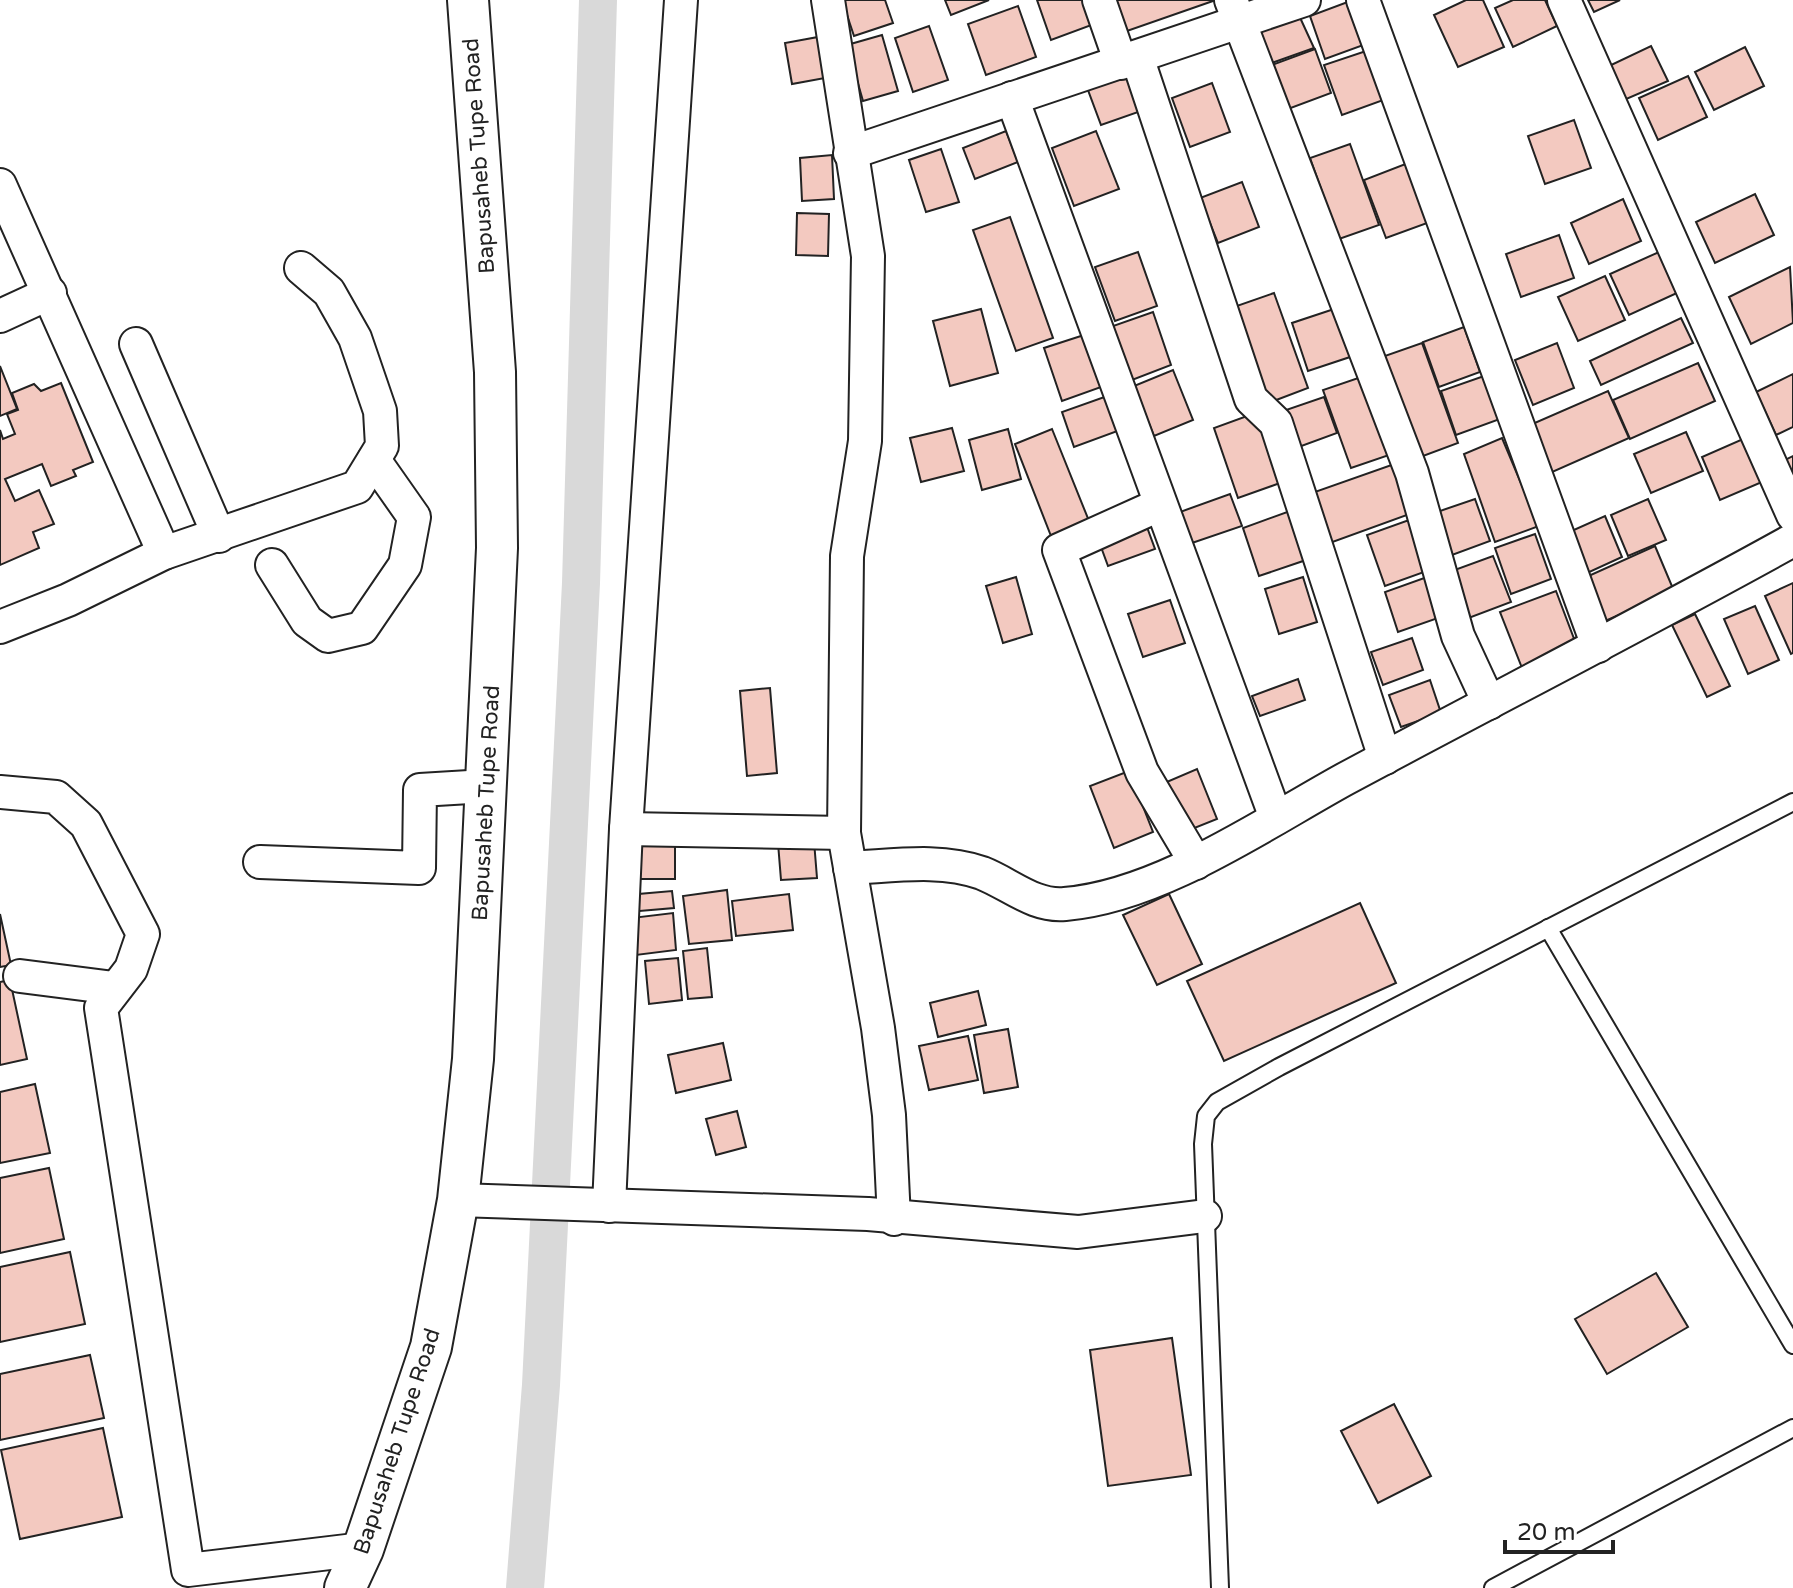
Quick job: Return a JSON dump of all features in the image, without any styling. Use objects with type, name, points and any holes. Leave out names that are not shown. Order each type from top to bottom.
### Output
[{"type":"street","name":"Bapusaheb Tupe Road","points":[[345,1588],[363,1549],[431,1347],[468,1201],[497,548],[495,372],[468,0]]},
{"type":"street","points":[[594,1206],[626,829],[681,0]]},
{"type":"street","points":[[828,0],[868,256],[865,441],[847,556],[844,833],[878,1028],[889,1115],[894,1219]]},
{"type":"street","points":[[1099,0],[1129,60],[1251,399],[1276,423],[1385,758]]},
{"type":"street","points":[[850,153],[1129,60],[1235,11],[1303,0]]},
{"type":"street","points":[[1363,0],[1598,646]]},
{"type":"street","points":[[1564,0],[1793,515]]},
{"type":"street","points":[[1235,11],[1412,473],[1458,636],[1489,703]]},
{"type":"street","points":[[1012,98],[1276,818]]},
{"type":"street","points":[[0,185],[164,553]]},
{"type":"street","points":[[0,627],[68,600],[164,553],[357,487],[382,446],[380,411],[355,338],[329,292],[301,268]]},
{"type":"street","points":[[0,316],[50,293]]},
{"type":"street","points":[[136,344],[219,536]]},
{"type":"street","points":[[272,565],[307,621],[328,636],[362,628],[405,565],[414,517],[374,460]]},
{"type":"street","points":[[1159,505],[1059,550],[1142,772],[1196,863]]},
{"type":"street","points":[[850,868],[935,864],[981,873],[1040,902],[1064,904],[1101,898],[1196,863],[1385,758],[1793,540]]},
{"type":"street","points":[[260,862],[419,868],[420,790],[486,786]]},
{"type":"street","points":[[0,792],[56,797],[86,824],[143,934],[131,969],[101,1008],[188,1570],[363,1549]]},
{"type":"street","points":[[626,829],[844,833]]},
{"type":"street","points":[[20,976],[114,988]]},
{"type":"street","points":[[468,1201],[868,1214],[894,1219],[1078,1232],[1205,1216]]},
{"type":"lane","points":[[1220,1588],[1205,1216],[1206,1116],[1217,1102],[1793,802]]},
{"type":"lane","points":[[1548,928],[1793,1345]]},
{"type":"lane","points":[[1493,1588],[1793,1428]]},
{"type":"building","points":[[842,0],[885,0],[893,23],[854,36]]},
{"type":"building","points":[[945,0],[989,0],[951,15]]},
{"type":"building","points":[[1037,0],[1089,0],[1097,23],[1051,40]]},
{"type":"building","points":[[1116,0],[1213,0],[1213,1],[1127,31]]},
{"type":"building","points":[[1353,0],[1369,43],[1325,59],[1310,16]]},
{"type":"building","points":[[1466,0],[1483,0],[1504,47],[1458,67],[1434,15]]},
{"type":"building","points":[[1513,0],[1545,0],[1557,26],[1513,47],[1495,8]]},
{"type":"building","points":[[1588,0],[1620,0],[1594,12]]},
{"type":"building","points":[[1018,6],[1036,57],[986,75],[968,24]]},
{"type":"building","points":[[1297,11],[1314,48],[1269,64],[1257,26]]},
{"type":"building","points":[[929,26],[948,80],[913,92],[895,38]]},
{"type":"building","points":[[882,35],[898,91],[863,101],[847,45]]},
{"type":"building","points":[[818,37],[825,78],[792,84],[785,43]]},
{"type":"building","points":[[1651,46],[1668,81],[1624,100],[1609,66]]},
{"type":"building","points":[[1745,47],[1764,86],[1714,110],[1695,72]]},
{"type":"building","points":[[1315,49],[1331,93],[1280,112],[1264,68]]},
{"type":"building","points":[[1372,49],[1389,98],[1342,115],[1324,65]]},
{"type":"building","points":[[1129,67],[1144,110],[1101,125],[1085,82]]},
{"type":"building","points":[[1688,76],[1707,117],[1658,140],[1639,98]]},
{"type":"building","points":[[1212,83],[1230,132],[1190,147],[1172,98]]},
{"type":"building","points":[[1574,120],[1591,168],[1545,184],[1528,136]]},
{"type":"building","points":[[1006,131],[1018,162],[975,179],[963,148]]},
{"type":"building","points":[[1096,131],[1119,189],[1074,206],[1052,148]]},
{"type":"building","points":[[1350,144],[1379,225],[1339,239],[1310,158]]},
{"type":"building","points":[[941,149],[959,202],[926,212],[909,160]]},
{"type":"building","points":[[832,155],[834,199],[802,201],[800,158]]},
{"type":"building","points":[[1408,163],[1430,222],[1386,238],[1364,180]]},
{"type":"building","points":[[1242,182],[1259,227],[1218,243],[1200,198]]},
{"type":"building","points":[[1755,194],[1774,235],[1715,263],[1696,222]]},
{"type":"building","points":[[1623,199],[1641,241],[1589,264],[1571,223]]},
{"type":"building","points":[[797,213],[829,214],[828,256],[796,255]]},
{"type":"building","points":[[1010,217],[1053,338],[1016,351],[973,230]]},
{"type":"building","points":[[1559,235],[1574,278],[1521,297],[1506,254]]},
{"type":"building","points":[[1138,252],[1157,306],[1115,321],[1095,267]]},
{"type":"building","points":[[1659,252],[1677,293],[1629,315],[1610,274]]},
{"type":"building","points":[[1790,267],[1793,323],[1751,344],[1729,297]]},
{"type":"building","points":[[1605,276],[1625,320],[1578,341],[1558,297]]},
{"type":"building","points":[[1274,293],[1308,388],[1263,405],[1228,309]]},
{"type":"building","points":[[1337,308],[1353,356],[1308,371],[1292,323]]},
{"type":"building","points":[[981,309],[998,373],[950,386],[933,321]]},
{"type":"building","points":[[1153,312],[1171,365],[1132,380],[1113,326]]},
{"type":"building","points":[[1681,318],[1693,343],[1601,385],[1590,361]]},
{"type":"building","points":[[1464,327],[1480,372],[1439,387],[1423,342]]},
{"type":"building","points":[[1087,334],[1104,386],[1062,401],[1044,348]]},
{"type":"building","points":[[1422,343],[1458,443],[1415,459],[1379,358]]},
{"type":"building","points":[[1557,343],[1574,388],[1533,405],[1515,360]]},
{"type":"building","points":[[1698,363],[1715,401],[1630,439],[1613,400]]},
{"type":"building","points":[[0,366],[17,409],[0,416]]},
{"type":"building","points":[[1173,370],[1193,420],[1154,436],[1134,386]]},
{"type":"building","points":[[1370,374],[1398,452],[1351,468],[1323,390]]},
{"type":"building","points":[[1793,374],[1793,427],[1776,435],[1756,392]]},
{"type":"building","points":[[1484,376],[1500,419],[1456,435],[1441,391]]},
{"type":"building","points":[[61,383],[93,462],[73,470],[76,476],[51,486],[42,464],[5,479],[15,501],[39,490],[54,524],[33,532],[39,548],[0,565],[0,430],[3,439],[15,434],[7,414],[18,410],[12,393],[34,384],[41,391]]},
{"type":"building","points":[[1608,391],[1629,438],[1550,473],[1530,425]]},
{"type":"building","points":[[1110,395],[1123,429],[1074,447],[1062,412]]},
{"type":"building","points":[[1324,397],[1337,433],[1296,448],[1283,411]]},
{"type":"building","points":[[1258,412],[1283,482],[1238,498],[1214,428]]},
{"type":"building","points":[[952,428],[964,471],[921,482],[910,438]]},
{"type":"building","points":[[1008,429],[1021,479],[982,490],[969,440]]},
{"type":"building","points":[[1052,429],[1089,521],[1051,536],[1015,444]]},
{"type":"building","points":[[1686,432],[1703,471],[1651,493],[1634,454]]},
{"type":"building","points":[[1502,438],[1539,526],[1495,542],[1464,454]]},
{"type":"building","points":[[1743,439],[1762,482],[1720,500],[1702,457]]},
{"type":"building","points":[[1793,456],[1793,483],[1783,461]]},
{"type":"building","points":[[1400,462],[1418,511],[1327,544],[1309,494]]},
{"type":"building","points":[[1230,494],[1242,526],[1192,543],[1180,512]]},
{"type":"building","points":[[1475,499],[1490,541],[1452,555],[1437,512]]},
{"type":"building","points":[[1648,499],[1666,540],[1628,556],[1611,515]]},
{"type":"building","points":[[1290,511],[1306,560],[1259,576],[1243,528]]},
{"type":"building","points":[[1605,516],[1622,557],[1585,574],[1567,533]]},
{"type":"building","points":[[1144,519],[1155,549],[1108,566],[1097,536]]},
{"type":"building","points":[[1409,520],[1427,571],[1385,586],[1367,535]]},
{"type":"building","points":[[1535,534],[1551,579],[1511,594],[1495,548]]},
{"type":"building","points":[[1655,546],[1674,591],[1603,622],[1584,578]]},
{"type":"building","points":[[1493,556],[1511,602],[1466,619],[1449,572]]},
{"type":"building","points":[[1016,577],[1032,634],[1003,643],[986,586]]},
{"type":"building","points":[[1303,577],[1317,622],[1279,634],[1265,589]]},
{"type":"building","points":[[1427,577],[1441,617],[1398,632],[1385,592]]},
{"type":"building","points":[[1793,583],[1793,653],[1791,654],[1765,596]]},
{"type":"building","points":[[1556,591],[1579,652],[1524,673],[1500,612]]},
{"type":"building","points":[[1170,600],[1185,643],[1143,657],[1128,614]]},
{"type":"building","points":[[1755,606],[1779,660],[1748,674],[1724,619]]},
{"type":"building","points":[[1695,614],[1730,686],[1707,697],[1672,625]]},
{"type":"building","points":[[1412,638],[1423,670],[1383,685],[1371,652]]},
{"type":"building","points":[[1298,679],[1305,700],[1260,716],[1252,696]]},
{"type":"building","points":[[1430,680],[1441,713],[1401,727],[1389,695]]},
{"type":"building","points":[[770,688],[777,773],[747,776],[740,691]]},
{"type":"building","points":[[1197,769],[1217,819],[1182,833],[1162,784]]},
{"type":"building","points":[[1129,771],[1153,832],[1114,848],[1090,786]]},
{"type":"building","points":[[814,841],[817,878],[781,880],[778,843]]},
{"type":"building","points":[[638,843],[675,843],[675,879],[638,879]]},
{"type":"building","points":[[727,890],[732,940],[689,944],[683,896]]},
{"type":"building","points":[[672,891],[674,908],[628,912],[627,895]]},
{"type":"building","points":[[789,894],[793,930],[736,936],[732,901]]},
{"type":"building","points":[[1169,894],[1202,964],[1157,985],[1123,915]]},
{"type":"building","points":[[1360,903],[1396,983],[1224,1061],[1187,981]]},
{"type":"building","points":[[673,913],[676,950],[628,956],[623,919]]},
{"type":"building","points":[[0,914],[11,965],[0,967]]},
{"type":"building","points":[[707,948],[712,997],[688,999],[683,951]]},
{"type":"building","points":[[678,958],[682,1000],[649,1004],[645,961]]},
{"type":"building","points":[[10,980],[27,1059],[0,1065],[0,982]]},
{"type":"building","points":[[978,991],[986,1025],[938,1037],[930,1003]]},
{"type":"building","points":[[1008,1029],[1018,1087],[984,1093],[974,1035]]},
{"type":"building","points":[[968,1036],[978,1080],[929,1090],[919,1046]]},
{"type":"building","points":[[723,1043],[731,1080],[676,1093],[668,1055]]},
{"type":"building","points":[[35,1084],[50,1153],[0,1163],[0,1092]]},
{"type":"building","points":[[737,1111],[746,1147],[716,1155],[706,1119]]},
{"type":"building","points":[[49,1168],[64,1239],[0,1253],[0,1178]]},
{"type":"building","points":[[70,1252],[85,1324],[0,1342],[0,1267]]},
{"type":"building","points":[[1656,1273],[1688,1327],[1607,1374],[1575,1319]]},
{"type":"building","points":[[1172,1338],[1191,1475],[1108,1486],[1090,1350]]},
{"type":"building","points":[[90,1355],[104,1418],[0,1440],[0,1374]]},
{"type":"building","points":[[1394,1404],[1431,1476],[1378,1503],[1341,1431]]},
{"type":"building","points":[[103,1428],[122,1517],[20,1539],[1,1450]]},
{"type":"waterway","points":[[525,1588],[541,1385],[581,583],[598,0]]}]
